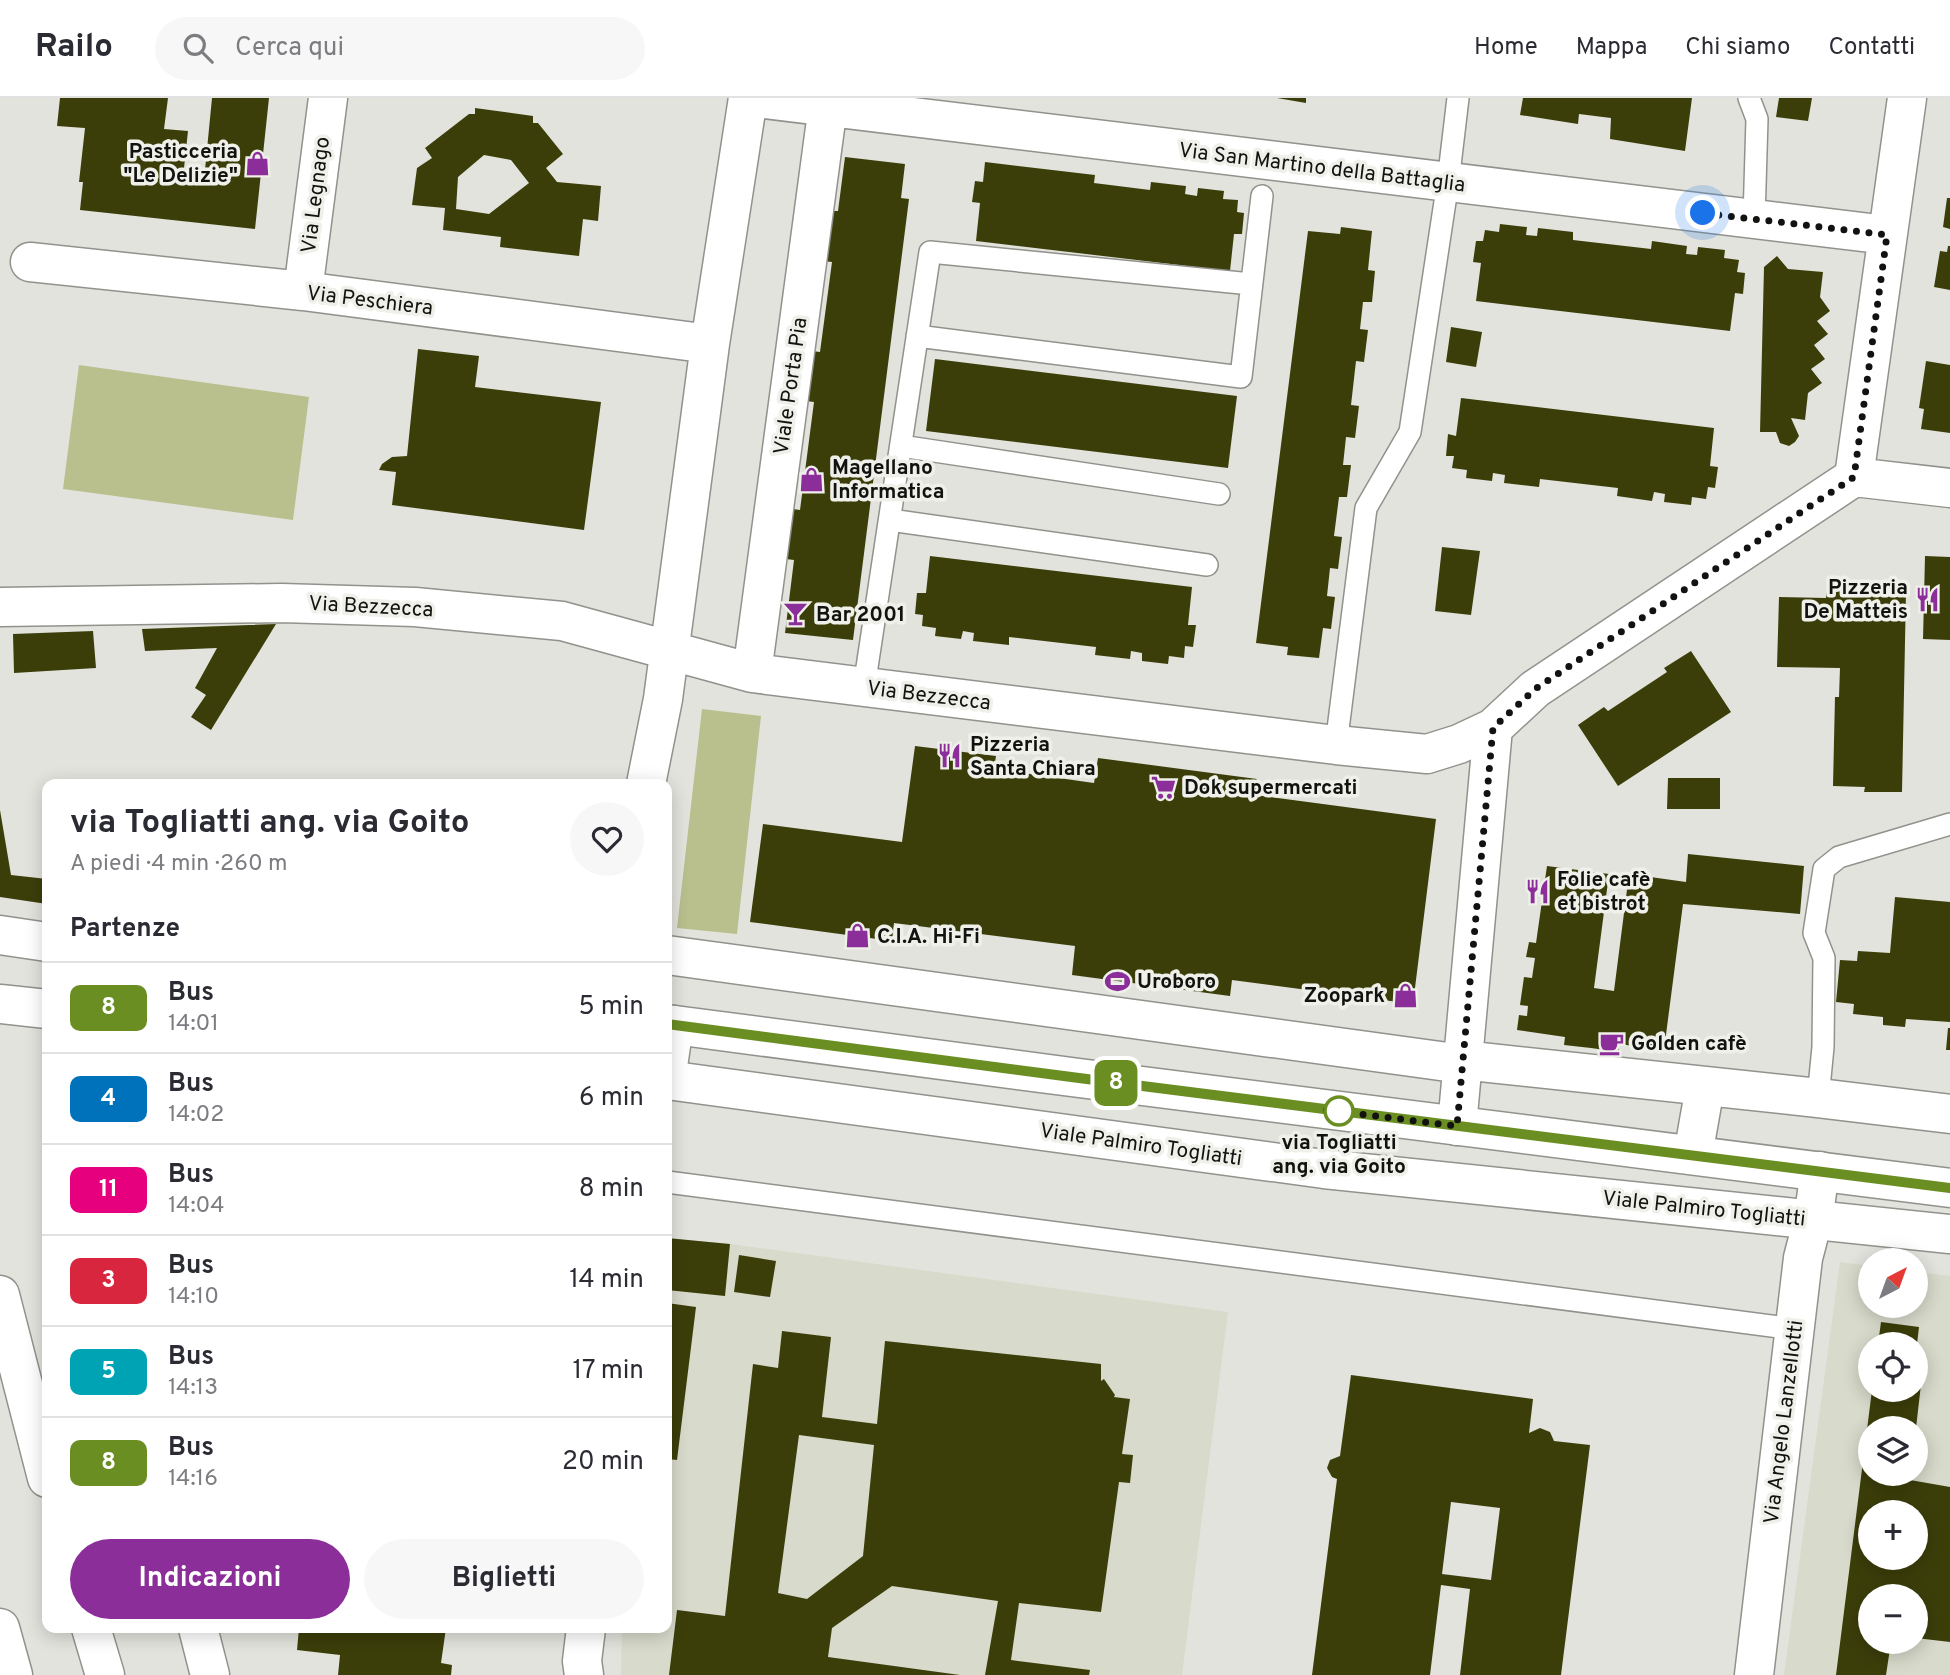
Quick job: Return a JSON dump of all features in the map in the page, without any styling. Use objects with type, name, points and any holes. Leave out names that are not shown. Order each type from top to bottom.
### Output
[{"type":"main road","name":"Via Legnago","points":[[303,291],[328,98]]},
{"type":"main road","points":[[647,779],[669,651],[710,344],[748,98]]},
{"type":"main road","name":"Via San Martino della Battaglia","points":[[756,98],[828,102],[1448,182],[1887,235]]},
{"type":"main road","points":[[1907,98],[1854,477],[1950,488]]},
{"type":"main road","name":"Viale Porta Pia","points":[[752,673],[828,102]]},
{"type":"main road","name":"Via Peschiera","points":[[30,262],[303,291],[710,344]]},
{"type":"main road","name":"Via Bezzecca","points":[[0,607],[254,602],[415,607],[562,621],[752,673],[1427,754],[1459,744],[1493,728],[1535,689],[1854,477]]},
{"type":"main road","points":[[1457,1126],[1493,728]]},
{"type":"main road","points":[[0,935],[42,941]]},
{"type":"main road","points":[[672,956],[1462,1062],[1950,1114]]},
{"type":"main road","points":[[3,1004],[42,1008]]},
{"type":"main road","points":[[672,1024],[1950,1188]]},
{"type":"main road","name":"Viale Palmiro Togliatti","points":[[672,1081],[1324,1169],[1950,1234]]},
{"type":"main road","points":[[1693,1155],[1705,1087]]},
{"type":"main road","name":"Via Angelo Lanzellotti","points":[[1754,1675],[1803,1258],[1820,1171]]},
{"type":"main road","points":[[0,1295],[42,1459]]},
{"type":"main road","points":[[0,1628],[13,1675]]},
{"type":"main road","points":[[92,1633],[104,1675]]},
{"type":"main road","points":[[199,1633],[209,1675]]},
{"type":"main road","points":[[584,1675],[582,1661],[585,1633]]},
{"type":"lane","points":[[1336,745],[1366,508],[1410,432],[1458,98]]},
{"type":"lane","points":[[1749,98],[1757,120],[1754,219]]},
{"type":"lane","points":[[917,336],[1241,377],[1262,196]]},
{"type":"lane","points":[[864,687],[930,252],[1251,284]]},
{"type":"lane","points":[[901,446],[1219,494]]},
{"type":"lane","points":[[890,520],[1207,565]]},
{"type":"lane","points":[[1818,1098],[1823,1047],[1824,958],[1814,933],[1824,869],[1839,857],[1950,824]]},
{"type":"lane","points":[[672,1183],[1794,1329]]},
{"type":"shaded area","points":[[672,1238],[730,1244],[1228,1312],[1182,1675],[621,1675],[622,1633],[672,1633]]},
{"type":"shaded area","points":[[1840,1262],[1858,1264],[1858,1318],[1928,1318],[1928,1273],[1950,1276],[1950,1675],[1784,1675]]},
{"type":"green space","points":[[79,365],[309,397],[293,520],[63,489]]},
{"type":"green space","points":[[702,709],[761,716],[737,934],[677,928]]},
{"type":"building","points":[[60,98],[168,98],[164,129],[188,131],[184,168],[205,170],[212,98],[269,98],[255,229],[80,210],[83,182],[79,182],[85,128],[57,126]]},
{"type":"building","points":[[1277,98],[1306,98],[1306,103]]},
{"type":"building","points":[[1523,98],[1692,98],[1685,151],[1610,139],[1611,118],[1579,114],[1578,124],[1520,115]]},
{"type":"building","points":[[1779,98],[1812,98],[1808,121],[1776,117]]},
{"type":"building","points":[[475,108],[533,116],[533,123],[538,123],[563,154],[546,168],[557,182],[601,186],[598,221],[583,219],[579,256],[500,247],[501,237],[443,230],[445,208],[412,205],[417,168],[432,158],[425,148],[469,114],[475,114]],"holes":[[[484,155],[511,160],[529,183],[489,214],[456,209],[458,177]]]},
{"type":"building","points":[[845,157],[905,164],[901,198],[909,199],[853,640],[785,633],[794,560],[786,559],[793,509],[800,510],[814,402],[806,401],[812,351],[820,352],[832,262],[823,261],[830,211],[838,211]]},
{"type":"building","points":[[985,162],[1095,175],[1094,183],[1150,190],[1151,182],[1186,186],[1185,194],[1197,196],[1198,188],[1224,191],[1223,199],[1238,200],[1237,212],[1244,213],[1242,234],[1234,234],[1230,271],[976,241],[980,203],[972,202],[975,181],[983,182]]},
{"type":"building","points":[[1947,198],[1950,198],[1950,229],[1943,227]]},
{"type":"building","points":[[1500,224],[1527,227],[1526,235],[1537,236],[1538,228],[1573,232],[1573,240],[1651,249],[1652,241],[1687,246],[1686,254],[1697,255],[1698,247],[1725,250],[1724,258],[1739,260],[1737,272],[1745,273],[1743,294],[1735,293],[1730,331],[1476,301],[1481,263],[1473,262],[1476,241],[1483,241],[1485,230],[1499,232]]},
{"type":"building","points":[[1341,227],[1372,231],[1368,270],[1375,271],[1372,302],[1363,302],[1360,329],[1368,330],[1364,362],[1356,361],[1351,405],[1359,406],[1355,438],[1346,437],[1343,465],[1351,465],[1347,497],[1339,497],[1334,536],[1342,537],[1338,569],[1330,568],[1327,596],[1335,597],[1331,629],[1323,628],[1319,658],[1287,655],[1288,647],[1256,643],[1308,231],[1340,234]]},
{"type":"building","points":[[1948,246],[1950,290],[1934,287],[1940,251],[1947,252]]},
{"type":"building","points":[[1777,256],[1788,269],[1823,272],[1820,297],[1830,311],[1817,321],[1828,334],[1814,345],[1825,359],[1811,369],[1822,383],[1808,393],[1805,420],[1791,418],[1799,436],[1789,446],[1780,443],[1776,432],[1760,432],[1764,267]]},
{"type":"building","points":[[1451,327],[1482,332],[1476,367],[1446,362]]},
{"type":"building","points":[[418,349],[479,356],[475,387],[601,402],[584,530],[392,505],[396,472],[379,470],[382,464],[392,457],[407,456]]},
{"type":"building","points":[[935,359],[1237,396],[1228,468],[926,431]]},
{"type":"building","points":[[1926,361],[1950,365],[1950,433],[1921,429],[1924,409],[1919,408]]},
{"type":"building","points":[[1461,398],[1714,428],[1710,466],[1718,467],[1715,488],[1708,487],[1706,499],[1692,497],[1691,505],[1664,502],[1665,494],[1654,492],[1652,501],[1617,496],[1618,488],[1540,479],[1539,487],[1504,483],[1505,475],[1493,473],[1492,481],[1466,478],[1467,470],[1452,468],[1454,456],[1446,456],[1448,434],[1456,436]]},
{"type":"building","points":[[1442,547],[1480,551],[1471,615],[1435,611]]},
{"type":"building","points":[[930,556],[1192,587],[1188,625],[1196,625],[1193,647],[1185,646],[1184,658],[1169,656],[1168,664],[1142,661],[1142,653],[1131,651],[1130,659],[1095,655],[1096,647],[1009,637],[1009,645],[973,641],[974,633],[963,631],[961,639],[935,636],[936,628],[922,626],[923,615],[915,614],[917,593],[926,593]]},
{"type":"building","points":[[1925,556],[1950,557],[1950,640],[1923,639]]},
{"type":"building","points":[[1827,590],[1906,592],[1902,792],[1864,792],[1865,787],[1833,786],[1835,697],[1839,697],[1840,668],[1777,667],[1779,597],[1826,598]]},
{"type":"building","points":[[276,624],[211,730],[191,717],[206,695],[195,688],[217,648],[145,651],[142,629]]},
{"type":"building","points":[[93,631],[96,668],[14,673],[13,634]]},
{"type":"building","points":[[1691,651],[1731,712],[1618,786],[1578,725],[1604,707],[1608,711],[1667,672],[1664,668]]},
{"type":"building","points":[[915,746],[996,756],[994,769],[1094,783],[1098,758],[1257,779],[1255,795],[1436,819],[1413,1004],[1232,980],[1230,996],[1072,975],[1075,946],[894,923],[892,941],[750,922],[763,824],[902,842]]},
{"type":"building","points":[[1668,778],[1720,778],[1720,809],[1667,809]]},
{"type":"building","points":[[0,810],[11,875],[42,878],[42,903],[0,897]]},
{"type":"building","points":[[1688,854],[1804,866],[1800,914],[1683,904],[1664,1050],[1619,1044],[1619,1052],[1564,1045],[1565,1037],[1517,1030],[1519,1015],[1527,1016],[1528,1006],[1520,1005],[1524,977],[1532,978],[1535,958],[1526,957],[1529,942],[1536,943],[1547,866],[1609,874],[1594,988],[1614,991],[1629,874],[1686,882]]},
{"type":"building","points":[[1895,897],[1950,902],[1950,1022],[1906,1019],[1905,1027],[1883,1025],[1883,1017],[1853,1014],[1854,1004],[1836,1002],[1840,960],[1857,961],[1858,951],[1890,953]]},
{"type":"building","points":[[1948,1028],[1950,1050],[1946,1050]]},
{"type":"building","points":[[672,1238],[730,1244],[725,1296],[672,1291]]},
{"type":"building","points":[[739,1255],[776,1261],[770,1297],[734,1292]]},
{"type":"building","points":[[672,1304],[696,1307],[677,1460],[672,1460]]},
{"type":"building","points":[[1881,1322],[1919,1327],[1918,1332],[1880,1332]]},
{"type":"building","points":[[782,1331],[831,1337],[822,1417],[877,1424],[885,1341],[1101,1364],[1101,1381],[1104,1379],[1114,1397],[1130,1399],[1122,1454],[1133,1455],[1130,1483],[1119,1482],[1101,1612],[1019,1603],[1011,1660],[1090,1670],[1089,1675],[985,1675],[998,1601],[892,1586],[832,1628],[828,1657],[960,1675],[669,1675],[677,1610],[725,1616],[753,1364],[778,1368]],"holes":[[[799,1435],[874,1445],[863,1556],[807,1599],[778,1593]]]},
{"type":"building","points":[[1351,1375],[1533,1399],[1529,1433],[1540,1428],[1550,1432],[1554,1441],[1590,1445],[1561,1675],[1460,1675],[1470,1589],[1441,1585],[1430,1675],[1312,1675],[1337,1479],[1332,1477],[1327,1468],[1330,1460],[1340,1456]],"holes":[[[1451,1502],[1500,1508],[1491,1580],[1442,1574]]]},
{"type":"building","points":[[1870,1402],[1919,1402],[1917,1416],[1869,1416]]},
{"type":"building","points":[[1928,1483],[1950,1487],[1950,1642],[1928,1639],[1928,1584],[1858,1584],[1858,1654],[1889,1654],[1886,1675],[1836,1675],[1858,1501],[1858,1570],[1928,1570],[1928,1500],[1858,1500],[1860,1486],[1928,1486]]},
{"type":"building","points":[[299,1633],[445,1633],[441,1663],[452,1665],[451,1675],[338,1675],[340,1655],[297,1650]]},
{"type":"bus line","name":"8","points":[[672,1025],[1950,1188]]},
{"type":"place","name":"Pasticceria \"Le Delizie\"","points":[[258,163]]},
{"type":"place","name":"Magellano Informatica","points":[[812,479]]},
{"type":"place","name":"Pizzeria De Matteis","points":[[1928,599]]},
{"type":"place","name":"Bar 2001","points":[[796,614]]},
{"type":"place","name":"Pizzeria Santa Chiara","points":[[950,756]]},
{"type":"place","name":"Dok supermercati","points":[[1164,787]]},
{"type":"place","name":"Folie cafè et bistrot","points":[[1537,891]]},
{"type":"place","name":"C.I.A. Hi-Fi","points":[[857,936]]},
{"type":"place","name":"Uroboro","points":[[1117,981]]},
{"type":"place","name":"Zoopark","points":[[1405,995]]},
{"type":"place","name":"Golden cafè","points":[[1611,1043]]},
{"type":"place","name":"via Togliatti ang. via Goito","points":[[1339,1111]]},
{"type":"route","points":[[1339,1111],[1326,1110],[1457,1126],[1493,728],[1535,689],[1854,477],[1887,235],[1703,213]]}]
